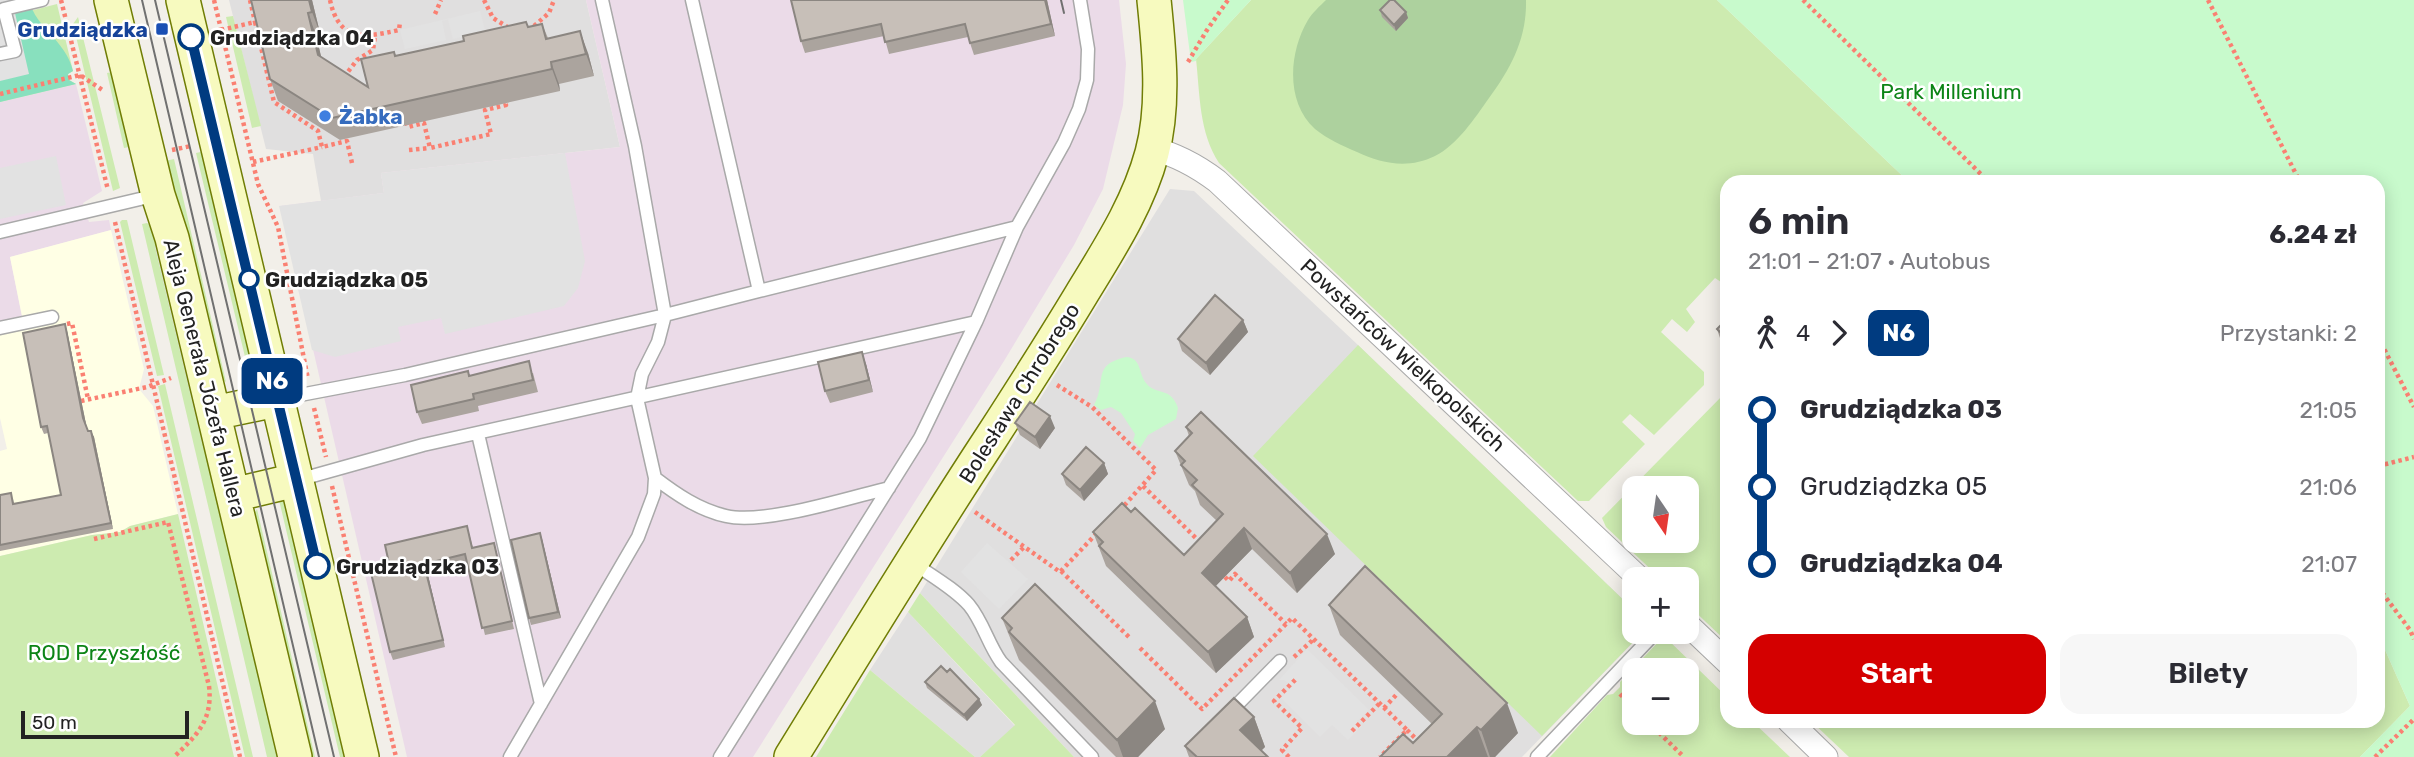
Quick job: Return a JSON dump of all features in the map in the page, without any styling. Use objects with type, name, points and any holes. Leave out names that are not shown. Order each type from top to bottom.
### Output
[{"type":"main road","name":"Aleja Generała Józefa Hallera","points":[[111,0],[158,195],[173,238],[295,757]]},
{"type":"main road","points":[[183,0],[231,137],[276,400],[362,757]]},
{"type":"main road","name":"Bolesława Chrobrego","points":[[791,757],[1025,387],[1122,228],[1142,186],[1153,149],[1159,88],[1159,43],[1154,0]]},
{"type":"main road","points":[[214,413],[276,400]]},
{"type":"main road","points":[[233,495],[296,481]]},
{"type":"street","name":"Powstańców Wielkopolskich","points":[[1153,149],[1197,166],[1217,181],[1627,567]]},
{"type":"street","points":[[1699,635],[1720,655]]},
{"type":"street","points":[[1796,728],[1826,757]]},
{"type":"lane","points":[[0,54],[15,51],[5,9],[42,0]]},
{"type":"lane","points":[[510,757],[638,537],[654,494],[655,478],[637,398],[642,374],[658,342],[666,315],[635,146],[602,0]]},
{"type":"lane","points":[[692,0],[759,291]]},
{"type":"lane","points":[[720,757],[920,438],[976,322],[1017,227],[1064,143],[1079,109],[1087,80],[1088,49],[1080,0]]},
{"type":"lane","points":[[0,232],[158,195]]},
{"type":"lane","points":[[276,400],[380,380],[666,315],[1017,227]]},
{"type":"lane","points":[[0,328],[52,317]]},
{"type":"lane","points":[[296,481],[423,445],[976,322]]},
{"type":"lane","points":[[478,433],[541,704]]},
{"type":"lane","points":[[655,478],[677,495],[702,508],[727,516],[779,514],[889,488]]},
{"type":"lane","points":[[912,562],[968,604],[1001,662],[1092,757]]},
{"type":"lane","points":[[1537,757],[1645,644]]},
{"type":"lane","points":[[1214,728],[1282,664]]},
{"type":"path","points":[[61,0],[240,757]]},
{"type":"path","points":[[250,0],[274,102],[318,131],[322,147]]},
{"type":"path","points":[[330,0],[333,14],[344,28],[361,36],[375,36],[399,30],[400,22]]},
{"type":"path","points":[[435,14],[440,0]]},
{"type":"path","points":[[484,0],[493,18],[499,24],[514,30]]},
{"type":"path","points":[[530,28],[544,20],[554,0]]},
{"type":"path","points":[[1185,65],[1228,0]]},
{"type":"path","points":[[1803,0],[1982,175]]},
{"type":"path","points":[[2208,0],[2296,175]]},
{"type":"path","points":[[221,30],[255,22]]},
{"type":"path","points":[[341,84],[350,66],[373,50],[375,36]]},
{"type":"path","points":[[0,94],[80,75],[104,91]]},
{"type":"path","points":[[409,150],[491,134],[485,110],[506,105],[504,100]]},
{"type":"path","points":[[406,121],[408,127],[424,123],[430,148]]},
{"type":"path","points":[[148,155],[231,137]]},
{"type":"path","points":[[253,162],[347,141],[352,163]]},
{"type":"path","points":[[52,317],[62,325],[72,323],[88,399]]},
{"type":"path","points":[[2385,351],[2414,407]]},
{"type":"path","points":[[81,401],[171,378]]},
{"type":"path","points":[[1049,380],[1091,407],[1156,470],[1115,515]]},
{"type":"path","points":[[2385,464],[2414,457]]},
{"type":"path","points":[[1143,486],[1203,545],[1198,551]]},
{"type":"path","points":[[972,510],[1061,571],[1131,639]]},
{"type":"path","points":[[94,539],[168,522],[211,702],[208,716],[197,734],[174,757]]},
{"type":"path","points":[[1061,571],[1106,524]]},
{"type":"path","points":[[1011,560],[1024,547]]},
{"type":"path","points":[[1224,577],[1229,581],[1235,574],[1286,624]]},
{"type":"path","points":[[2385,596],[2410,629],[2414,639]]},
{"type":"path","points":[[1282,664],[1314,639]]},
{"type":"path","points":[[1289,757],[1282,750],[1302,728],[1274,701],[1297,678]]},
{"type":"path","points":[[1616,691],[1622,697]]},
{"type":"path","points":[[1384,708],[1397,694]]},
{"type":"path","points":[[1352,731],[1380,703]]},
{"type":"path","points":[[2375,757],[2414,719]]},
{"type":"path","points":[[1407,730],[1425,748]]},
{"type":"path","points":[[1661,735],[1684,757]]},
{"type":"shaded area","points":[[0,0],[12,0],[29,74],[0,81]]},
{"type":"shaded area","points":[[229,0],[586,0],[620,147],[381,173],[384,193],[321,201],[313,154],[266,149]]},
{"type":"shaded area","points":[[586,0],[1119,0],[1126,64],[1123,105],[1103,189],[1074,245],[1004,361],[753,757],[407,757],[280,206],[384,193],[381,173],[620,147]]},
{"type":"shaded area","points":[[480,11],[485,31],[453,39],[448,19],[442,21],[446,40],[405,49],[400,30]]},
{"type":"shaded area","points":[[76,84],[102,191],[83,203],[89,222],[109,220],[111,230],[10,257],[22,317],[0,322],[0,102]]},
{"type":"shaded area","points":[[565,153],[585,261],[578,288],[564,306],[445,334],[441,318],[398,327],[401,341],[335,357],[312,350],[279,206],[384,193],[381,173]]},
{"type":"shaded area","points":[[56,156],[66,205],[0,219],[0,168]]},
{"type":"shaded area","points":[[1170,189],[1194,191],[1622,598],[1622,644],[1631,644],[1522,757],[1074,757],[920,593]]},
{"type":"shaded area","points":[[111,230],[144,369],[139,389],[153,406],[178,514],[130,526],[120,532],[92,535],[0,556],[0,451],[7,449],[0,418],[0,322],[22,316],[10,257]]},
{"type":"shaded area","points":[[160,238],[210,449],[202,443],[155,247]]},
{"type":"shaded area","points":[[987,543],[1028,579],[999,609],[961,572]]},
{"type":"shaded area","points":[[908,612],[1015,726],[980,757],[975,757],[870,670]]},
{"type":"shaded area","points":[[1307,649],[1369,710],[1357,721],[1362,726],[1348,740],[1332,725],[1320,737],[1281,698],[1293,686],[1279,680]]},
{"type":"green space","points":[[0,0],[29,0],[38,19],[64,51],[73,71],[68,74],[69,80],[76,84],[0,102]]},
{"type":"green space","points":[[1183,0],[1251,0],[1196,61],[1191,62]]},
{"type":"green space","points":[[1251,0],[1717,0],[1902,175],[1720,175],[1720,281],[1715,278],[1686,309],[1695,322],[1687,332],[1672,319],[1661,332],[1704,372],[1704,385],[1654,435],[1630,414],[1622,422],[1645,444],[1589,501],[1578,501],[1219,163],[1204,126],[1196,59]]},
{"type":"green space","points":[[1326,0],[1526,0],[1526,14],[1521,40],[1511,64],[1478,114],[1443,151],[1425,160],[1405,164],[1386,162],[1341,145],[1315,129],[1305,118],[1295,91],[1294,61],[1308,20]]},
{"type":"green space","name":"Park Millenium","points":[[1717,0],[2414,0],[2414,757],[2360,757],[2410,706],[2385,650],[2385,175],[1902,175]]},
{"type":"green space","points":[[57,4],[73,71],[68,74],[69,80],[76,84],[0,102],[0,81],[26,12]]},
{"type":"green space","points":[[233,16],[261,126],[252,128],[226,17]]},
{"type":"green space","points":[[78,17],[120,188],[113,191],[73,24]]},
{"type":"green space","points":[[112,72],[139,145],[124,148],[107,73]]},
{"type":"green space","points":[[205,151],[257,385],[253,390],[196,153]]},
{"type":"green space","points":[[174,159],[226,382],[222,379],[156,163]]},
{"type":"green space","points":[[127,220],[164,375],[157,376],[120,222]]},
{"type":"green space","points":[[147,223],[156,230],[282,757],[267,757],[142,224]]},
{"type":"green space","points":[[1358,345],[1622,598],[1622,644],[1631,644],[1542,736],[1253,456]]},
{"type":"green space","points":[[1126,357],[1135,360],[1150,387],[1171,397],[1178,408],[1176,419],[1148,435],[1140,448],[1133,441],[1135,434],[1121,413],[1111,407],[1101,410],[1094,405],[1104,369],[1115,360]]},
{"type":"green space","points":[[165,384],[253,757],[245,757],[158,386]]},
{"type":"green space","points":[[1720,398],[1720,635],[1699,615],[1699,567],[1648,567],[1634,553],[1699,553],[1699,476],[1643,476]]},
{"type":"green space","points":[[1622,498],[1622,542],[1606,527],[1602,518]]},
{"type":"green space","points":[[279,500],[286,503],[349,757],[340,757]]},
{"type":"green space","points":[[257,509],[315,757],[308,757],[254,514]]},
{"type":"green space","name":"ROD Przyszłość","points":[[178,514],[234,757],[0,757],[0,556],[92,535],[120,532],[130,526]]},
{"type":"green space","points":[[920,593],[1074,757],[980,757],[1015,725],[908,612]]},
{"type":"green space","points":[[1656,644],[1672,644],[1687,658],[1643,658]]},
{"type":"green space","points":[[2385,650],[2410,706],[2360,757],[1849,757],[1818,728],[2385,728]]},
{"type":"green space","points":[[870,670],[975,757],[816,757]]},
{"type":"green space","points":[[1699,670],[1720,690],[1720,728],[1759,728],[1790,757],[1550,757],[1607,695],[1613,694],[1620,687],[1622,680],[1622,735],[1699,735]]},
{"type":"building","points":[[251,0],[309,0],[312,12],[308,13],[318,55],[368,87],[361,59],[394,52],[395,56],[464,41],[463,36],[526,22],[528,27],[542,24],[546,39],[580,31],[586,54],[551,62],[552,69],[332,118],[270,79]]},
{"type":"building","points":[[791,0],[1045,0],[1051,24],[970,43],[965,24],[885,42],[881,24],[801,41]]},
{"type":"building","points":[[1390,0],[1394,0],[1406,12],[1394,25],[1380,10]]},
{"type":"building","points":[[1215,295],[1243,320],[1206,363],[1178,339]]},
{"type":"building","points":[[65,324],[83,418],[88,431],[91,431],[111,523],[0,545],[0,495],[11,493],[13,504],[61,495],[47,426],[41,427],[23,333]]},
{"type":"building","points":[[862,352],[869,380],[825,391],[818,362]]},
{"type":"building","points":[[529,361],[533,380],[473,394],[474,399],[417,412],[411,385],[468,371],[469,376]]},
{"type":"building","points":[[1030,402],[1050,416],[1035,437],[1015,423]]},
{"type":"building","points":[[1201,412],[1327,534],[1290,573],[1244,528],[1202,573],[1247,617],[1208,652],[1099,546],[1103,542],[1093,532],[1122,503],[1131,512],[1135,508],[1184,555],[1223,514],[1192,485],[1197,480],[1181,465],[1185,461],[1175,451],[1192,433],[1186,427]]},
{"type":"building","points":[[1086,447],[1104,463],[1080,490],[1062,474]]},
{"type":"building","points":[[467,526],[472,548],[494,543],[512,621],[482,628],[465,554],[424,564],[443,640],[390,652],[371,573],[390,568],[385,545]]},
{"type":"building","points":[[540,533],[558,612],[529,618],[511,540]]},
{"type":"building","points":[[1365,566],[1507,703],[1481,730],[1477,727],[1447,757],[1380,757],[1403,734],[1413,743],[1442,714],[1329,605]]},
{"type":"building","points":[[1035,584],[1155,701],[1117,740],[1009,632],[1012,628],[1002,618]]},
{"type":"building","points":[[941,666],[947,672],[950,669],[979,699],[964,715],[925,682]]},
{"type":"building","points":[[1234,698],[1254,717],[1240,730],[1268,757],[1197,757],[1185,746]]},
{"type":"tram line","points":[[142,0],[319,757]]},
{"type":"tram line","points":[[155,0],[334,757]]},
{"type":"tram line","points":[[1061,0],[1064,13]]},
{"type":"bus line","name":"N6","points":[[191,37],[317,566]]},
{"type":"place","name":"Grudziądzka","points":[[162,29]]},
{"type":"place","name":"Grudziądzka 04","points":[[191,37]]},
{"type":"place","name":"Żabka","points":[[325,116]]},
{"type":"place","name":"Grudziądzka 05","points":[[249,279]]},
{"type":"place","name":"Grudziądzka 03","points":[[317,566]]}]
